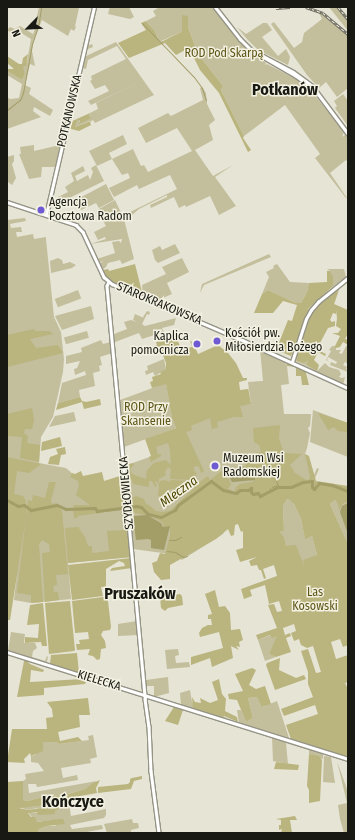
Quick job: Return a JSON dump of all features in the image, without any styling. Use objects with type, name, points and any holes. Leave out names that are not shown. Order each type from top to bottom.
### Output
[{"type":"main road","points":[[216,7],[240,39],[252,51],[297,77],[313,89],[348,132]]},
{"type":"street","name":"POTKANOWSKA","points":[[46,215],[94,7]]},
{"type":"street","name":"STAROKRAKOWSKA","points":[[7,202],[70,222],[79,228],[103,275],[110,283],[348,388]]},
{"type":"street","points":[[292,362],[306,319],[311,310],[318,302],[348,278]]},
{"type":"street","name":"SZYDŁOWIECKA","points":[[110,283],[107,286],[151,771],[159,833]]},
{"type":"street","name":"KIELECKA","points":[[7,652],[348,759]]},
{"type":"green space","points":[[39,7],[78,7],[76,27],[74,31],[71,29],[68,36],[42,20],[33,41],[32,51],[35,66],[30,64],[25,85],[31,88],[29,94],[53,110],[50,116],[34,107],[33,111],[41,117],[7,129],[7,97],[10,99],[19,98],[22,84],[7,75],[7,71],[22,80],[25,74],[22,65],[27,62],[31,39],[18,31],[13,34],[7,30],[10,27],[15,29],[20,26],[33,34],[37,24]]},
{"type":"green space","points":[[110,7],[129,7],[134,17],[130,19],[108,14]]},
{"type":"green space","name":"ROD Pod Skarpą","points":[[160,7],[212,7],[242,44],[266,63],[265,65],[267,64],[296,79],[313,93],[344,132],[342,137],[345,135],[348,138],[348,162],[346,160],[330,173],[347,198],[315,158],[320,154],[285,105],[244,136],[221,90],[223,86],[198,54],[182,15],[181,32],[159,42],[155,31],[146,21],[156,16],[153,11]]},
{"type":"green space","points":[[329,7],[338,7],[348,20],[348,31]]},
{"type":"green space","points":[[318,11],[348,35],[348,88],[337,97],[326,82],[319,88],[307,75],[271,24],[274,22],[294,48],[302,42],[304,33],[322,19]]},
{"type":"green space","points":[[182,15],[188,16],[188,27],[198,54],[223,86],[221,90],[244,136],[243,138],[251,150],[248,152],[219,93],[200,70],[189,48],[176,55],[165,43],[129,58],[118,43],[146,30],[141,23],[146,21],[155,31],[159,42],[163,41],[181,32]]},
{"type":"green space","points":[[263,23],[267,23],[272,30],[262,37],[278,56],[286,49],[290,57],[288,65],[258,50],[237,27],[246,34]]},
{"type":"green space","points":[[116,42],[154,95],[95,123],[93,120],[75,127],[78,120],[80,120],[79,123],[89,116],[90,113],[98,109],[96,103],[142,81],[91,105],[88,101],[109,91],[105,85],[95,89],[90,81],[92,80],[91,76],[126,59],[117,46],[88,60],[86,69],[82,68],[80,79],[85,47],[92,44],[93,47],[85,50],[84,57]]},
{"type":"green space","points":[[28,54],[26,66],[23,66],[25,74],[22,80],[7,71],[7,69],[14,69],[7,63],[7,56],[19,64],[22,64],[23,58]]},
{"type":"green space","points":[[202,87],[206,93],[207,104],[215,120],[209,125],[213,140],[195,150],[213,176],[233,165],[215,177],[236,206],[219,215],[210,196],[186,207],[185,205],[179,208],[174,197],[151,208],[150,205],[167,197],[167,195],[139,209],[132,215],[130,212],[177,189],[170,175],[139,189],[137,185],[114,197],[109,188],[130,178],[128,173],[122,175],[112,159],[133,149],[141,166],[144,165],[148,172],[192,151],[177,128],[146,143],[138,128],[168,113],[171,116],[203,100],[200,88]]},
{"type":"green space","points":[[343,94],[348,101],[348,126],[335,108],[337,106],[334,101]]},
{"type":"green space","points":[[90,113],[89,116],[91,118],[79,124],[80,120],[78,120],[75,127],[94,120],[90,122],[91,125],[79,131],[67,128],[68,123]]},
{"type":"green space","points":[[123,135],[127,144],[109,153],[112,159],[97,166],[89,151]]},
{"type":"green space","points":[[34,145],[34,151],[60,145],[55,167],[42,167],[41,177],[29,179],[19,154],[21,154],[20,147]]},
{"type":"green space","points":[[14,155],[14,161],[12,164],[16,178],[12,185],[8,182],[7,184],[7,157]]},
{"type":"green space","points":[[96,165],[104,181],[61,202],[58,197],[68,192],[65,187],[74,181],[71,173],[83,166],[85,171],[75,176],[77,181],[88,175],[90,180],[93,172],[91,168]]},
{"type":"green space","points":[[106,184],[114,200],[99,208],[96,203],[81,210],[78,206],[74,207],[72,202]]},
{"type":"green space","points":[[115,200],[124,219],[134,259],[122,264],[120,260],[108,263],[103,269],[100,263],[104,261],[100,262],[97,259],[115,253],[112,242],[119,241],[121,243],[122,239],[90,244],[106,239],[105,237],[98,240],[94,232],[106,226],[97,210]]},
{"type":"green space","points":[[25,218],[26,221],[10,224],[11,228],[21,227],[22,232],[16,232],[17,237],[33,234],[34,239],[46,237],[54,317],[61,332],[64,359],[63,372],[53,417],[41,437],[39,463],[66,468],[83,483],[123,492],[127,506],[129,506],[128,495],[131,493],[128,492],[125,461],[127,465],[158,454],[155,447],[178,432],[233,406],[251,404],[248,382],[263,381],[260,349],[285,359],[284,361],[287,366],[289,384],[281,385],[284,414],[311,414],[310,426],[308,428],[310,433],[305,454],[308,456],[314,475],[317,468],[319,469],[315,478],[290,497],[235,503],[223,534],[182,560],[177,555],[133,549],[133,557],[68,563],[71,599],[31,603],[14,600],[17,573],[7,572],[7,220]]},
{"type":"green space","points":[[175,244],[180,253],[158,263],[155,260],[152,250],[160,246],[162,250]]},
{"type":"green space","points":[[269,254],[271,257],[204,285],[200,293],[202,284]]},
{"type":"green space","points":[[58,258],[62,260],[63,264],[70,262],[76,265],[72,268],[51,273],[50,261]]},
{"type":"green space","points":[[182,258],[189,272],[167,283],[172,294],[156,301],[143,295],[142,285],[166,274],[162,267]]},
{"type":"green space","points":[[135,264],[142,292],[141,295],[112,282],[106,277],[103,270],[108,269],[109,271]]},
{"type":"green space","points":[[277,264],[290,282],[309,283],[307,292],[301,303],[296,303],[268,290],[262,294],[269,277],[266,272],[274,268],[273,266]]},
{"type":"green space","points":[[327,269],[344,269],[347,278],[333,289],[344,278],[330,289],[333,286],[330,271]]},
{"type":"green space","points":[[327,271],[330,271],[333,277],[333,286],[308,309],[310,310],[291,356],[276,350],[288,320],[292,321],[297,305],[283,301],[273,313],[254,313],[262,294],[268,290],[296,303],[301,303],[307,292],[309,283],[327,282]]},
{"type":"green space","points":[[339,287],[334,304],[306,365],[299,362],[317,371],[325,363],[329,367],[339,370],[341,374],[339,377],[345,377],[343,385],[294,360],[305,324],[311,312],[320,302]]},
{"type":"green space","points":[[78,290],[81,298],[58,307],[55,299]]},
{"type":"green space","points":[[336,290],[338,292],[334,304],[348,310],[348,333],[345,339],[348,340],[348,345],[343,342],[340,347],[336,348],[333,346],[335,346],[340,336],[332,333],[338,333],[341,329],[336,326],[337,318],[336,310],[336,314],[333,313],[330,320],[332,322],[335,321],[335,326],[328,328],[318,350],[326,354],[325,356],[318,352],[314,360],[319,365],[317,371],[306,365],[308,360],[304,363],[297,361],[298,351],[309,317],[318,305]]},
{"type":"green space","points":[[91,306],[94,319],[62,330],[55,316]]},
{"type":"green space","points":[[147,311],[150,312],[149,315],[147,314],[142,324],[145,326],[176,318],[174,325],[162,328],[164,332],[142,339],[139,333],[115,342],[114,334],[127,329],[124,322],[131,320],[137,322],[133,320],[135,314],[144,318],[143,317]]},
{"type":"green space","points":[[34,329],[35,331],[49,331],[53,334],[30,339],[36,348],[58,345],[63,353],[7,367],[7,335]]},
{"type":"green space","points":[[87,331],[89,338],[66,344],[64,338]]},
{"type":"green space","points":[[176,336],[181,349],[192,347],[190,341],[193,342],[198,354],[218,345],[228,353],[236,363],[243,378],[247,378],[247,380],[239,382],[240,390],[248,389],[248,387],[251,404],[240,406],[243,417],[234,417],[217,422],[218,427],[212,429],[210,418],[191,426],[192,430],[186,432],[204,471],[201,473],[199,467],[196,466],[194,467],[194,471],[197,473],[195,474],[197,476],[192,480],[170,479],[171,469],[168,467],[165,472],[166,475],[159,479],[159,484],[160,481],[165,480],[170,482],[170,480],[191,481],[180,490],[177,488],[167,490],[166,496],[158,496],[159,486],[157,481],[155,483],[157,486],[155,487],[152,481],[149,481],[149,487],[133,484],[132,480],[128,480],[127,465],[133,463],[134,465],[130,469],[132,474],[146,479],[147,470],[154,463],[166,460],[171,465],[168,443],[156,447],[158,454],[161,454],[161,456],[151,462],[149,457],[151,456],[145,439],[176,428],[172,418],[166,384],[152,388],[150,382],[153,381],[152,377],[161,374],[160,372],[166,369],[166,363],[161,350],[152,354],[150,348],[157,345],[156,342]]},
{"type":"green space","points":[[101,340],[103,344],[111,342],[112,353],[100,357],[102,365],[99,366],[100,371],[93,373],[95,386],[79,390],[80,397],[58,403],[62,383],[86,375],[85,371],[75,375],[74,369],[77,368],[80,361],[66,364],[66,356],[82,352],[81,348]]},
{"type":"green space","points":[[333,346],[336,350],[341,350],[339,353],[342,354],[346,346],[348,347],[348,364],[345,362],[343,365],[347,367],[346,369],[348,372],[330,365],[331,362],[336,364],[337,362],[328,357],[327,360],[330,362],[326,360],[331,351],[329,350]]},
{"type":"green space","points":[[164,359],[166,369],[155,376],[153,372],[146,375],[145,371],[148,370],[147,366]]},
{"type":"green space","points":[[285,360],[305,369],[309,385],[302,385],[301,376],[296,376],[296,367],[287,366]]},
{"type":"green space","name":"ROD Przy Skansenie","points":[[166,383],[172,418],[176,428],[124,447],[120,400]]},
{"type":"green space","points":[[80,397],[82,401],[86,402],[100,399],[101,405],[84,409],[82,402],[56,410],[58,403]]},
{"type":"green space","points":[[32,408],[34,420],[32,429],[25,429],[24,433],[28,436],[27,443],[40,445],[39,462],[20,458],[22,437],[7,436],[7,414]]},
{"type":"green space","points":[[313,410],[348,423],[348,457],[310,442]]},
{"type":"green space","points":[[74,412],[76,421],[49,427],[55,416]]},
{"type":"green space","points":[[318,413],[348,423],[348,432],[338,431],[334,427],[328,430]]},
{"type":"green space","points":[[280,425],[279,439],[283,450],[281,453],[246,458],[245,454],[261,452],[259,445],[254,442],[253,428]]},
{"type":"green space","points":[[60,437],[62,446],[41,451],[42,442]]},
{"type":"green space","points":[[65,447],[66,454],[61,455],[59,465],[48,464],[50,457],[58,454],[56,449]]},
{"type":"green space","name":"Las Kosowski","points":[[284,453],[302,454],[290,465],[295,473],[308,481],[310,477],[305,454],[309,456],[316,481],[348,486],[348,501],[342,505],[339,510],[338,504],[335,500],[330,504],[348,544],[348,645],[343,647],[340,639],[331,642],[336,659],[348,655],[348,682],[345,683],[348,689],[348,757],[291,739],[286,725],[318,714],[315,705],[284,716],[281,709],[313,697],[308,684],[308,672],[301,651],[308,649],[316,673],[321,672],[313,646],[307,648],[301,645],[299,639],[294,641],[291,633],[296,631],[294,624],[283,628],[285,635],[290,633],[291,636],[286,638],[291,652],[276,657],[269,654],[277,636],[272,638],[270,635],[258,640],[256,635],[277,628],[268,605],[274,604],[277,612],[282,611],[279,601],[269,604],[265,585],[250,590],[252,596],[244,599],[241,589],[277,576],[274,565],[263,569],[266,578],[264,579],[261,570],[259,570],[257,565],[251,566],[249,561],[257,557],[240,562],[236,550],[243,548],[243,531],[241,532],[238,524],[235,525],[234,535],[231,536],[228,529],[216,539],[170,565],[170,579],[161,580],[154,572],[152,563],[157,561],[160,553],[165,554],[170,536],[170,526],[164,527],[162,522],[151,516],[135,513],[130,508],[129,497],[132,498],[136,496],[144,499],[146,504],[156,511],[163,512],[171,510],[201,481],[208,476],[210,480],[224,469],[231,484],[228,490],[230,489],[234,494],[236,487],[240,484],[252,482],[256,479],[255,471],[251,469],[243,469],[242,466],[246,466],[244,460],[242,461],[243,463],[239,464],[238,460]],"holes":[[[287,499],[294,504],[301,519],[305,539],[312,536],[317,555],[303,560],[305,568],[296,545],[286,546],[284,538],[280,532],[284,530],[283,506]]]},
{"type":"green space","points":[[7,457],[41,464],[29,473],[17,471],[14,494],[23,496],[26,501],[26,517],[10,620],[7,620]]},
{"type":"green space","points":[[81,471],[83,476],[102,472],[104,481],[123,475],[126,509],[78,516],[77,518],[74,518],[74,505],[90,505],[76,495],[79,486],[78,481],[70,477],[72,473],[75,474]]},
{"type":"green space","points":[[49,482],[56,482],[51,500],[52,504],[57,503],[62,511],[68,574],[56,575],[57,585],[53,586],[54,592],[58,592],[59,600],[45,602],[42,553],[50,552],[49,544],[42,540],[39,544],[43,602],[31,603],[31,595],[17,593],[28,500],[32,501],[33,495],[45,498]]},
{"type":"green space","points":[[287,499],[291,500],[294,504],[301,519],[305,538],[312,536],[317,555],[305,569],[296,546],[286,546],[280,532],[284,529],[283,506]]},
{"type":"green space","points":[[335,500],[342,505],[348,501],[348,544],[330,504]]},
{"type":"green space","points":[[78,527],[85,537],[88,546],[92,546],[92,553],[109,551],[107,531],[127,530],[130,557],[68,563],[65,528]]},
{"type":"green space","points":[[131,558],[132,568],[110,571],[112,568],[125,566],[124,563],[119,561],[106,569],[106,587],[101,587],[103,596],[72,600],[68,565]]},
{"type":"green space","points":[[215,590],[219,607],[225,606],[230,613],[231,630],[240,629],[243,640],[239,642],[240,647],[236,646],[239,650],[231,646],[233,658],[212,667],[210,658],[191,665],[191,657],[223,648],[219,632],[200,637],[199,633],[202,628],[212,625],[211,619],[208,619],[208,615],[212,614],[205,594]]},
{"type":"green space","points":[[180,594],[182,596],[183,605],[168,608],[165,611],[161,608],[160,597]]},
{"type":"green space","points":[[103,597],[108,601],[111,627],[110,630],[103,631],[101,635],[105,641],[106,648],[101,649],[100,659],[97,660],[93,656],[88,655],[90,649],[77,650],[76,644],[80,644],[79,640],[89,639],[88,632],[75,633],[72,601]]},
{"type":"green space","points":[[70,601],[75,650],[49,654],[45,603]]},
{"type":"green space","points":[[43,603],[47,646],[42,646],[41,642],[25,643],[25,637],[38,638],[39,624],[27,625],[30,605]]},
{"type":"green space","points":[[137,621],[138,635],[118,636],[118,624]]},
{"type":"green space","points":[[11,632],[25,634],[24,643],[35,643],[37,648],[33,651],[32,657],[45,661],[47,656],[47,661],[45,663],[8,651]]},
{"type":"green space","points":[[271,635],[277,636],[277,638],[269,654],[276,657],[265,661],[258,640]]},
{"type":"green space","points":[[178,649],[179,655],[175,656],[176,663],[189,662],[190,667],[167,669],[165,650]]},
{"type":"green space","points":[[77,653],[79,673],[50,664],[51,655]]},
{"type":"green space","points":[[280,658],[279,670],[296,678],[304,675],[306,679],[275,690],[266,665],[267,663]]},
{"type":"green space","points":[[26,660],[30,664],[44,670],[43,672],[31,670],[30,682],[83,679],[86,682],[85,684],[44,688],[44,695],[17,697],[24,661]]},
{"type":"green space","points":[[252,668],[256,670],[249,685],[256,689],[265,686],[271,704],[262,707],[257,697],[248,698],[253,718],[246,722],[237,700],[229,699],[228,694],[243,691],[235,674]]},
{"type":"green space","points":[[168,677],[169,693],[154,697],[154,686],[146,686],[146,680]]},
{"type":"green space","points":[[219,679],[222,694],[226,699],[225,711],[237,717],[238,722],[224,716],[223,717],[193,708],[192,697],[195,702],[201,703],[200,698],[210,703],[218,700],[212,682]]},
{"type":"green space","points":[[190,690],[192,702],[237,723],[181,705],[180,693]]},
{"type":"green space","points":[[257,697],[263,707],[277,701],[289,738],[239,723],[237,710],[241,710],[246,722],[253,718],[248,698]]},
{"type":"green space","points":[[88,698],[90,715],[79,715],[80,727],[58,732],[60,741],[78,737],[82,741],[59,744],[56,742],[43,742],[43,751],[31,756],[30,753],[24,759],[25,763],[7,762],[12,729],[47,729],[46,718],[53,717],[52,709],[47,702]]},
{"type":"green space","points":[[174,707],[183,710],[178,725],[165,721]]},
{"type":"green space","points":[[93,735],[97,757],[90,759],[91,763],[61,768],[63,778],[77,775],[78,780],[37,787],[36,784],[28,784],[29,793],[97,781],[85,789],[65,795],[46,796],[28,801],[23,800],[23,781],[26,779],[25,774],[44,771],[38,763],[31,762],[31,756],[35,755],[43,742],[56,742],[59,744],[89,740],[88,736]]},
{"type":"green space","points":[[272,737],[320,752],[323,754],[323,759],[309,754],[309,750],[286,743],[288,764],[273,761]]},
{"type":"green space","points":[[309,754],[319,756],[322,760],[320,801],[309,803],[309,790],[307,786]]},
{"type":"green space","points":[[324,756],[331,757],[335,783],[323,782]]},
{"type":"green space","points":[[337,761],[348,792],[348,833],[344,833],[340,819],[338,805],[347,803]]},
{"type":"green space","points":[[276,762],[299,765],[298,770],[274,769]]},
{"type":"green space","points":[[142,776],[142,779],[134,781],[131,789],[98,793],[98,787],[128,784],[130,779]]},
{"type":"green space","points":[[100,780],[96,788],[97,793],[64,799],[39,806],[19,808],[28,810],[61,805],[61,807],[55,811],[55,814],[38,815],[37,812],[28,813],[31,817],[35,817],[37,822],[63,819],[65,824],[47,826],[39,829],[38,833],[7,833],[7,782],[23,781],[23,800],[28,801],[46,796],[65,795],[85,789]]},
{"type":"green space","points":[[68,798],[71,816],[106,809],[106,815],[104,818],[70,825],[72,829],[102,825],[103,829],[81,833],[38,833],[39,829],[47,826],[55,826],[63,819],[36,822],[28,812],[55,814],[55,811],[37,808],[28,810],[19,807],[39,806]]},
{"type":"green space","points":[[295,816],[297,820],[290,820],[292,833],[281,833],[282,829],[279,830],[279,825],[281,825],[281,820],[276,819]]},
{"type":"green space","points":[[132,819],[133,823],[138,823],[139,828],[131,830],[131,833],[107,833],[104,824]]},
{"type":"shaded area","points":[[251,469],[256,472],[255,480],[232,482],[227,473],[232,470]]},
{"type":"shaded area","points":[[348,503],[348,534],[340,512],[342,506]]},
{"type":"shaded area","points":[[147,515],[161,523],[163,527],[170,526],[164,550],[151,548],[151,540],[136,540],[133,516]]},
{"type":"waterway","points":[[7,110],[20,100],[23,93],[32,44],[38,27],[41,7]]},
{"type":"waterway","points":[[142,23],[194,77],[202,88],[206,100]]},
{"type":"waterway","points":[[256,472],[264,476]]},
{"type":"waterway","points":[[269,476],[275,478],[278,486]]},
{"type":"waterway","name":"Mleczna","points":[[7,500],[18,506],[24,505],[31,510],[57,505],[66,509],[95,508],[97,511],[136,506],[141,507],[148,514],[161,517],[175,510],[178,505],[211,481],[223,490],[236,493],[240,490],[248,490],[251,488],[251,492],[253,494],[258,493],[260,496],[278,487],[291,487],[303,482],[312,481],[312,487],[314,489],[319,483],[332,485],[348,491]]},
{"type":"waterway","name":"Mleczna","points":[[272,487],[277,485]]},
{"type":"waterway","points":[[169,540],[175,540],[181,537]]},
{"type":"waterway","points":[[167,551],[175,552],[183,557],[187,556]]},
{"type":"railway","points":[[276,8],[290,7]]},
{"type":"railway","points":[[306,7],[323,13],[348,34]]},
{"type":"railway","points":[[338,7],[348,19]]},
{"type":"place","name":"Agencja Pocztowa Radom","points":[[41,210]]},
{"type":"place","name":"Kościół pw. Miłosierdzia Bożego","points":[[217,341]]},
{"type":"place","name":"Kaplica pomocnicza","points":[[197,344]]},
{"type":"place","name":"Muzeum Wsi Radomskiej","points":[[215,466]]},
{"type":"district","name":"Potkanów","points":[[285,90]]},
{"type":"district","name":"Pruszaków","points":[[140,594]]},
{"type":"district","name":"Kończyce","points":[[73,802]]}]
